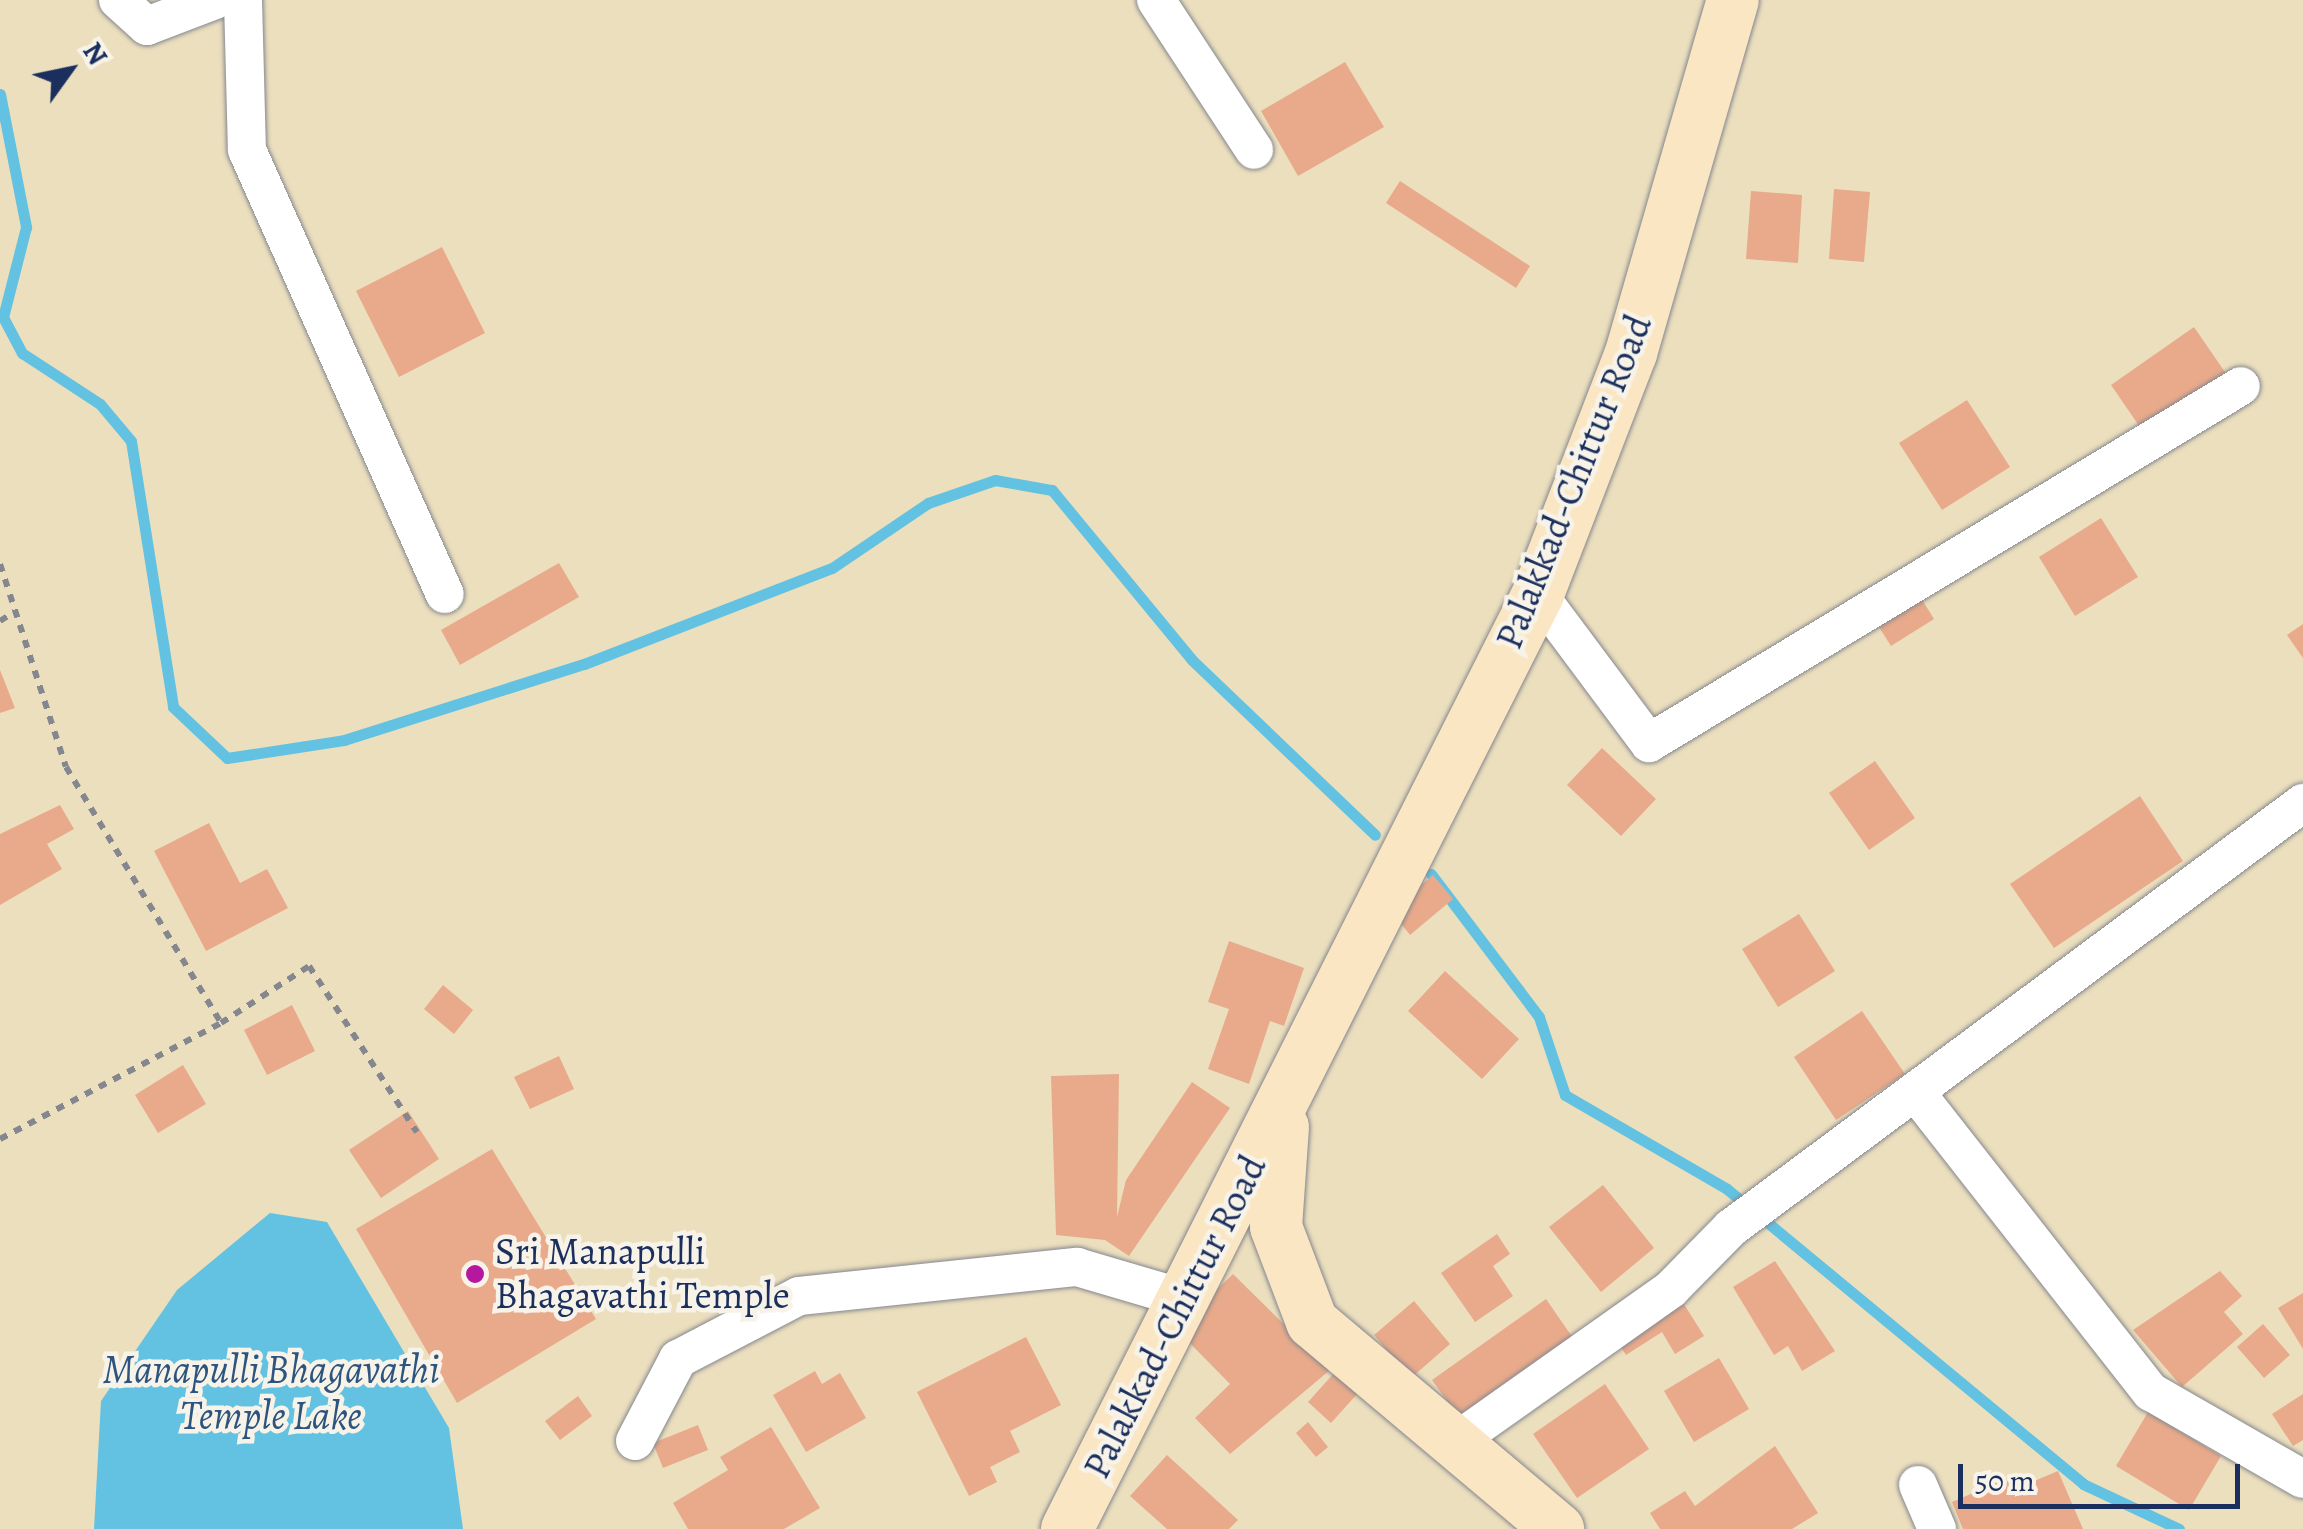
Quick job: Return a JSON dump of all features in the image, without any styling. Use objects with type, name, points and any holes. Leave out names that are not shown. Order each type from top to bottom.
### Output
[{"type":"main road","name":"Palakkad-Chittur Road","points":[[1067,1529],[1182,1298],[1284,1106],[1398,863],[1538,594],[1631,353],[1734,0]]},
{"type":"main road","name":"Palakkad-Chittur Road","points":[[1284,1106],[1276,1227],[1312,1322],[1558,1529]]},
{"type":"street","points":[[118,0],[147,26],[215,0]]},
{"type":"street","points":[[243,0],[247,150],[445,594]]},
{"type":"street","points":[[1156,0],[1254,150]]},
{"type":"street","points":[[1538,594],[1649,744],[2241,386]]},
{"type":"street","points":[[1455,1442],[1671,1289],[1731,1228],[1917,1094],[2303,803]]},
{"type":"street","points":[[1917,1094],[2151,1392],[2303,1479]]},
{"type":"street","points":[[635,1441],[678,1360],[799,1296],[1077,1267],[1182,1298]]},
{"type":"street","points":[[1918,1486],[1937,1529]]},
{"type":"path","points":[[0,564],[66,767],[220,1024]]},
{"type":"path","points":[[0,622],[14,612]]},
{"type":"path","points":[[0,1139],[220,1024],[309,966],[417,1132]]},
{"type":"water","name":"Manapulli Bhagavathi Temple Lake","points":[[270,1213],[327,1222],[449,1428],[463,1529],[94,1529],[101,1401],[177,1290]]},
{"type":"building","points":[[1345,62],[1384,127],[1298,176],[1261,111]]},
{"type":"building","points":[[1400,181],[1530,266],[1516,288],[1386,203]]},
{"type":"building","points":[[1834,189],[1870,192],[1864,262],[1829,259]]},
{"type":"building","points":[[1751,191],[1802,195],[1798,263],[1746,259]]},
{"type":"building","points":[[442,247],[485,333],[399,377],[356,291]]},
{"type":"building","points":[[2194,327],[2227,375],[2144,433],[2111,385]]},
{"type":"building","points":[[1967,400],[2010,467],[1942,510],[1899,443]]},
{"type":"building","points":[[2101,518],[2138,577],[2075,616],[2039,557]]},
{"type":"building","points":[[559,563],[579,597],[460,665],[441,630]]},
{"type":"building","points":[[1921,598],[1934,619],[1891,646],[1877,624]]},
{"type":"building","points":[[2303,624],[2303,658],[2287,635]]},
{"type":"building","points":[[0,670],[15,708],[0,713]]},
{"type":"building","points":[[1602,748],[1656,799],[1621,836],[1567,785]]},
{"type":"building","points":[[1875,761],[1915,818],[1869,850],[1829,793]]},
{"type":"building","points":[[2140,796],[2183,861],[2054,948],[2010,884]]},
{"type":"building","points":[[60,805],[74,829],[47,844],[62,869],[0,905],[0,834]]},
{"type":"building","points":[[209,823],[240,883],[267,869],[288,908],[206,951],[154,851]]},
{"type":"building","points":[[1433,875],[1453,899],[1410,935],[1391,911]]},
{"type":"building","points":[[1799,914],[1835,971],[1778,1007],[1742,949]]},
{"type":"building","points":[[1229,941],[1304,968],[1284,1026],[1270,1021],[1249,1084],[1208,1069],[1229,1009],[1208,1002]]},
{"type":"building","points":[[1445,971],[1519,1039],[1482,1079],[1408,1011]]},
{"type":"building","points":[[443,985],[473,1010],[454,1034],[424,1009]]},
{"type":"building","points":[[292,1005],[315,1051],[267,1075],[244,1030]]},
{"type":"building","points":[[1862,1011],[1905,1074],[1836,1120],[1794,1057]]},
{"type":"building","points":[[559,1056],[574,1089],[530,1109],[514,1077]]},
{"type":"building","points":[[183,1065],[206,1104],[158,1133],[135,1095]]},
{"type":"building","points":[[1119,1074],[1117,1217],[1126,1180],[1192,1082],[1230,1108],[1129,1256],[1105,1240],[1056,1235],[1051,1076]]},
{"type":"building","points":[[408,1111],[439,1159],[381,1198],[349,1150]]},
{"type":"building","name":"Sri Manapulli Bhagavathi Temple","points":[[492,1149],[596,1319],[457,1403],[356,1229]]},
{"type":"building","points":[[1603,1185],[1654,1248],[1601,1292],[1549,1227]]},
{"type":"building","points":[[1497,1234],[1510,1254],[1493,1266],[1513,1296],[1475,1322],[1441,1273]]},
{"type":"building","points":[[1775,1261],[1835,1351],[1802,1371],[1788,1346],[1774,1355],[1733,1287]]},
{"type":"building","points":[[2220,1271],[2242,1296],[2224,1312],[2243,1334],[2182,1387],[2133,1330]]},
{"type":"building","points":[[1233,1274],[1330,1370],[1230,1454],[1195,1418],[1230,1384],[1176,1329]]},
{"type":"building","points":[[1677,1293],[1704,1336],[1675,1354],[1662,1332],[1626,1355],[1612,1334]]},
{"type":"building","points":[[2303,1293],[2303,1349],[2278,1308]]},
{"type":"building","points":[[1546,1299],[1573,1338],[1460,1419],[1432,1380]]},
{"type":"building","points":[[1414,1301],[1450,1344],[1411,1378],[1374,1335]]},
{"type":"building","points":[[2263,1324],[2290,1355],[2264,1378],[2237,1347]]},
{"type":"building","points":[[1026,1337],[1061,1405],[1010,1431],[1020,1452],[990,1467],[997,1482],[969,1496],[917,1392]]},
{"type":"building","points":[[1719,1358],[1749,1409],[1694,1442],[1664,1391]]},
{"type":"building","points":[[815,1371],[822,1384],[840,1373],[866,1418],[806,1452],[773,1395]]},
{"type":"building","points":[[1335,1372],[1358,1393],[1331,1423],[1308,1402]]},
{"type":"building","points":[[1605,1384],[1649,1449],[1577,1498],[1533,1434]]},
{"type":"building","points":[[2303,1394],[2303,1440],[2293,1446],[2272,1414]]},
{"type":"building","points":[[578,1396],[592,1416],[560,1440],[545,1421]]},
{"type":"building","points":[[2148,1412],[2221,1456],[2189,1510],[2116,1466]]},
{"type":"building","points":[[1308,1422],[1328,1447],[1316,1457],[1296,1433]]},
{"type":"building","points":[[698,1425],[708,1450],[663,1468],[653,1443]]},
{"type":"building","points":[[771,1427],[820,1508],[784,1529],[688,1529],[673,1503],[728,1470],[720,1457]]},
{"type":"building","points":[[1775,1446],[1818,1513],[1792,1529],[1660,1529],[1650,1513],[1685,1491],[1695,1506]]},
{"type":"building","points":[[1167,1455],[1238,1520],[1229,1529],[1167,1529],[1130,1496]]},
{"type":"building","points":[[2058,1471],[2083,1529],[1963,1529],[1952,1502],[2008,1478],[2013,1490]]},
{"type":"waterway","points":[[0,94],[26,227],[3,317],[22,353],[100,404],[131,441],[173,707],[227,758],[344,740],[584,664],[832,568],[928,503],[995,480],[1052,490],[1192,660],[1375,835]]},
{"type":"waterway","points":[[1431,874],[1539,1017],[1565,1095],[1727,1189],[2083,1484],[2179,1529]]},
{"type":"place","name":"Sri Manapulli Bhagavathi Temple","points":[[475,1274]]}]
